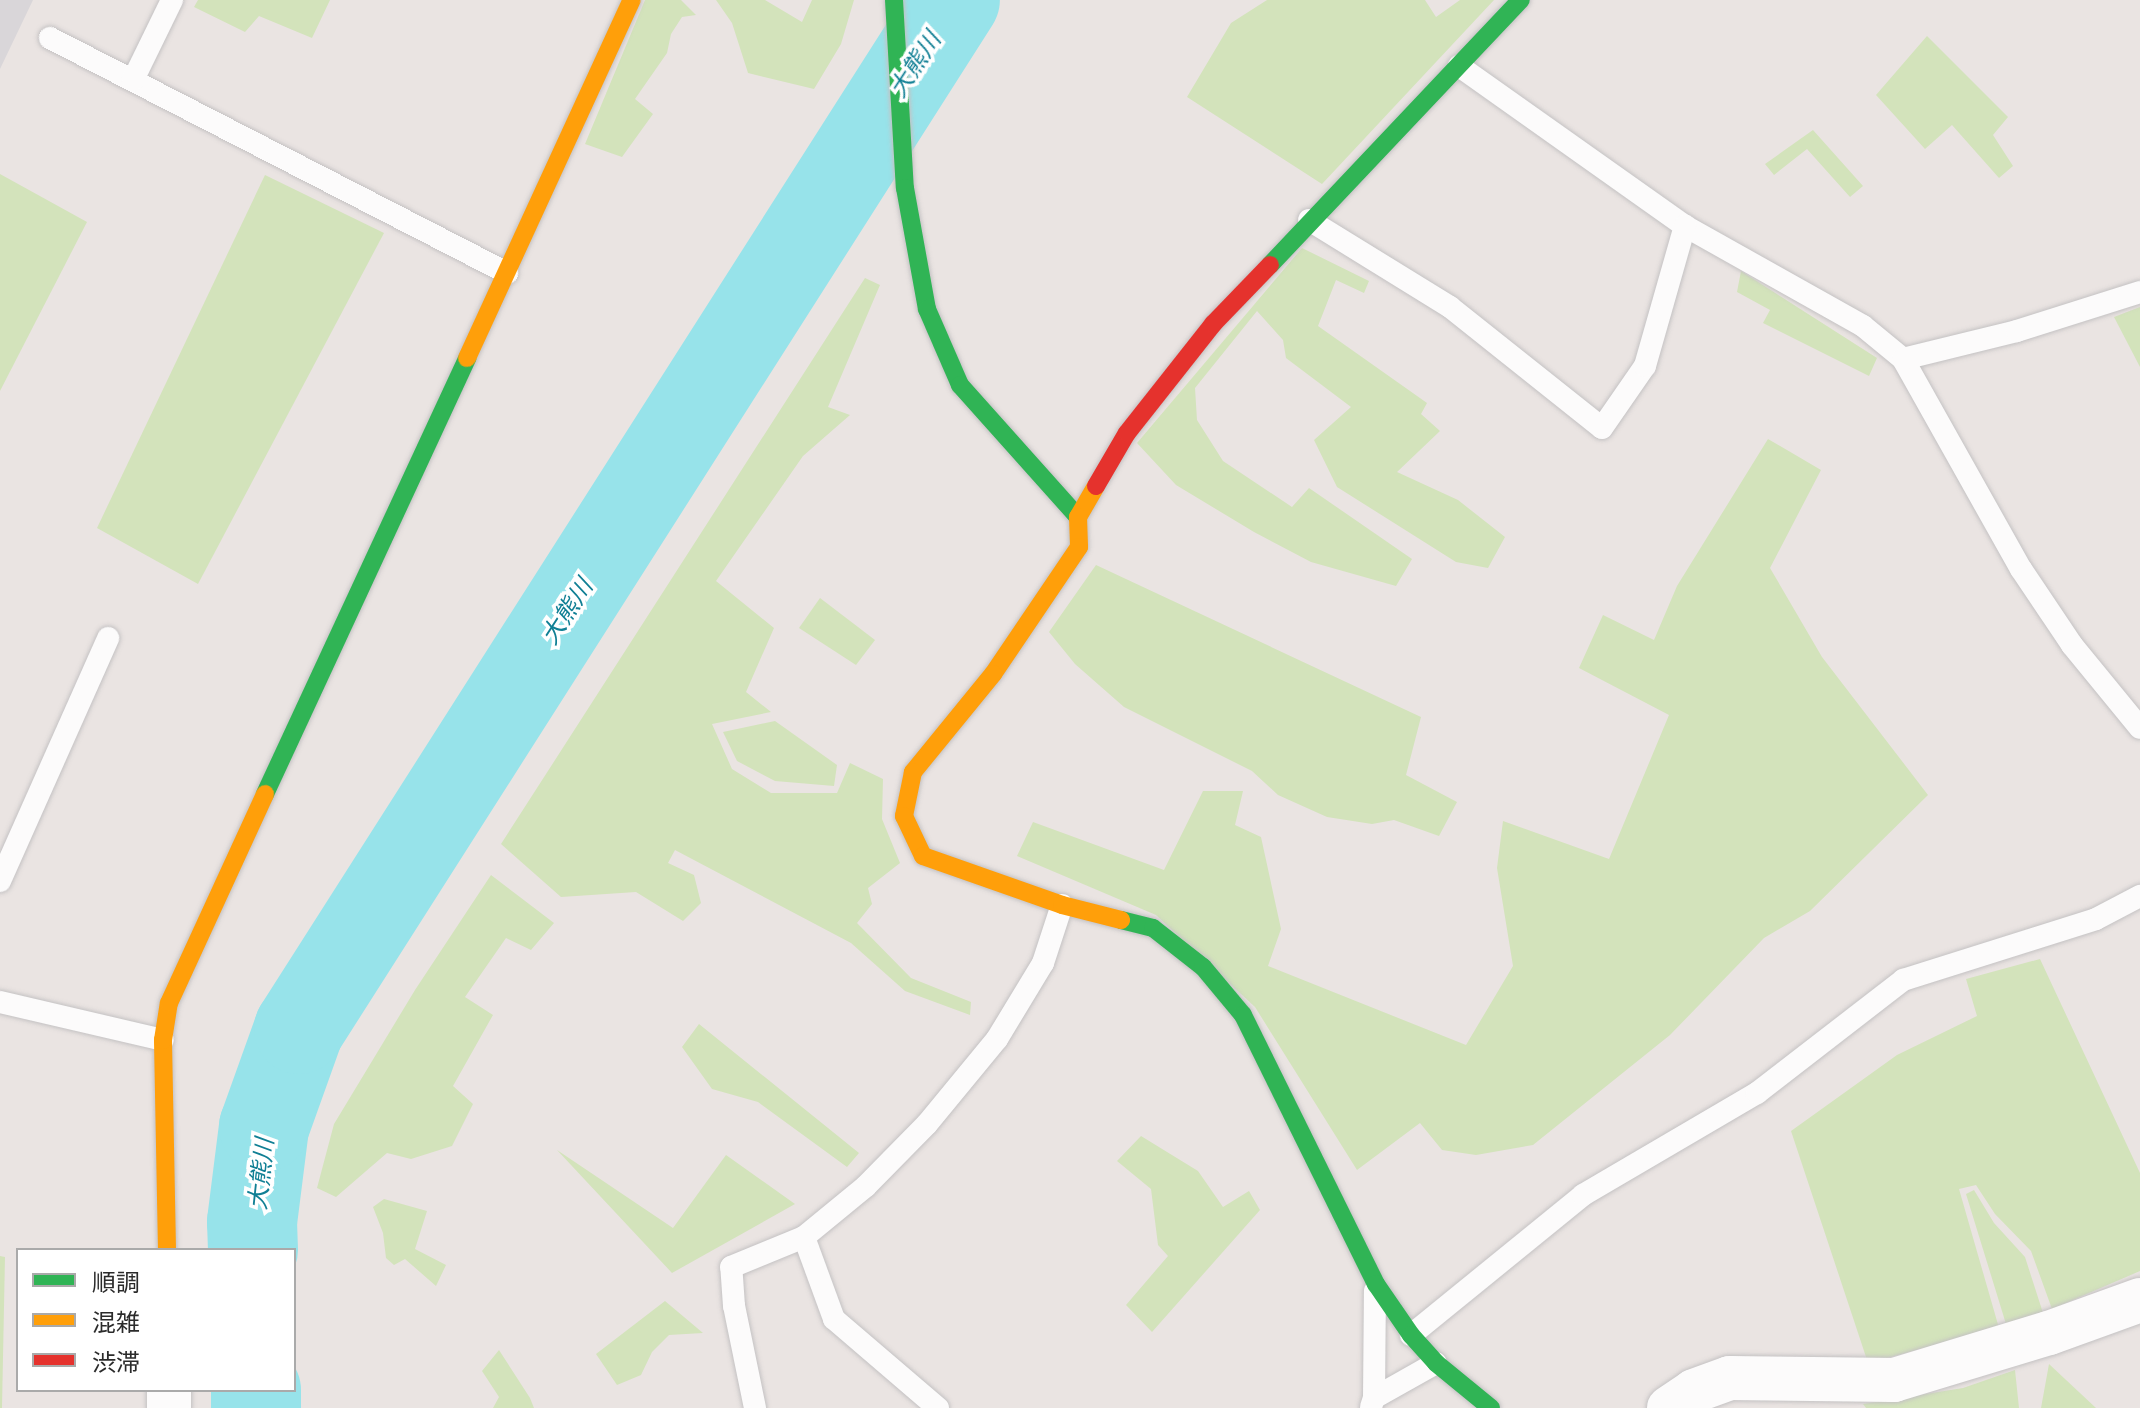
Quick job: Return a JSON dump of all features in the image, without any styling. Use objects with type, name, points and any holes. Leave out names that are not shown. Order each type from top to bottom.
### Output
[{"type":"street","points":[[167,1248],[163,1040],[169,1003],[632,0]]},
{"type":"street","points":[[1491,1408],[1436,1363],[1411,1335],[1376,1284],[1243,1015],[1203,967],[1153,928],[1062,905],[923,856],[904,816],[913,772],[993,674],[1079,547],[1078,517],[1136,421],[1213,324],[1521,0]]},
{"type":"street","points":[[894,9],[905,188],[927,309],[960,385],[1078,517]]},
{"type":"street","points":[[1669,1408],[1694,1391],[1730,1378],[1894,1380],[2049,1333],[2140,1300]]},
{"type":"lane","points":[[133,80],[172,0]]},
{"type":"lane","points":[[50,38],[507,273]]},
{"type":"lane","points":[[1459,66],[1685,226],[1863,326],[1903,359],[2021,569],[2072,645],[2140,728]]},
{"type":"lane","points":[[1309,220],[1450,307],[1602,428],[1645,366],[1685,226]]},
{"type":"lane","points":[[1903,359],[2017,331],[2140,292]]},
{"type":"lane","points":[[0,881],[108,638]]},
{"type":"lane","points":[[1411,1335],[1583,1195],[1757,1093],[1903,980],[2096,919],[2140,896]]},
{"type":"lane","points":[[755,1408],[734,1306],[731,1267],[804,1237],[866,1186],[927,1124],[997,1039],[1043,963],[1062,905]]},
{"type":"lane","points":[[0,1002],[163,1040]]},
{"type":"lane","points":[[804,1237],[834,1319],[938,1408]]},
{"type":"lane","points":[[1372,1403],[1376,1284]]},
{"type":"lane","points":[[1372,1403],[1436,1363]]},
{"type":"shaded area","points":[[0,0],[33,0],[0,69]]},
{"type":"green space","points":[[198,0],[330,0],[312,38],[259,16],[245,32],[194,7]]},
{"type":"green space","points":[[645,0],[681,0],[696,15],[682,17],[671,34],[667,53],[635,99],[653,114],[622,157],[585,144]]},
{"type":"green space","points":[[716,0],[765,0],[802,22],[812,0],[854,0],[841,44],[814,89],[748,73],[732,23]]},
{"type":"green space","points":[[1267,0],[1425,0],[1436,17],[1460,0],[1494,0],[1322,184],[1187,97],[1231,23]]},
{"type":"green space","points":[[1927,36],[2008,117],[1993,135],[2013,166],[1999,178],[1952,125],[1925,149],[1876,95]]},
{"type":"green space","points":[[1813,130],[1863,186],[1850,197],[1807,149],[1774,175],[1765,164]]},
{"type":"green space","points":[[0,174],[87,222],[0,391]]},
{"type":"green space","points":[[265,175],[384,233],[198,584],[97,528]]},
{"type":"green space","points":[[1302,248],[1369,281],[1364,293],[1336,280],[1318,326],[1427,403],[1421,414],[1440,431],[1397,472],[1458,500],[1505,537],[1488,568],[1456,562],[1337,487],[1314,440],[1351,407],[1286,358],[1283,340],[1257,311],[1195,388],[1197,420],[1223,461],[1292,507],[1309,488],[1412,559],[1396,586],[1311,562],[1254,532],[1176,485],[1137,443]]},
{"type":"green space","points":[[1741,271],[1877,358],[1869,376],[1763,323],[1770,310],[1737,292]]},
{"type":"green space","points":[[865,278],[880,285],[828,407],[850,415],[803,456],[716,581],[774,628],[746,692],[771,712],[712,724],[732,769],[771,793],[837,793],[850,763],[883,779],[882,819],[900,863],[868,888],[872,904],[857,923],[911,978],[971,1002],[970,1015],[905,991],[851,943],[675,850],[668,863],[694,875],[701,903],[683,921],[636,892],[561,897],[501,844]]},
{"type":"green space","points":[[2140,307],[2140,367],[2114,317]]},
{"type":"green space","points":[[1768,439],[1821,470],[1770,568],[1822,657],[1928,795],[1810,911],[1764,938],[1670,1035],[1533,1145],[1476,1155],[1442,1150],[1420,1123],[1357,1170],[1255,1007],[1156,915],[1017,856],[1033,822],[1164,870],[1203,791],[1243,791],[1235,825],[1261,837],[1281,929],[1268,966],[1466,1045],[1513,966],[1497,868],[1503,821],[1609,859],[1669,715],[1579,668],[1603,615],[1654,640],[1677,586]]},
{"type":"green space","points":[[1096,565],[1421,717],[1406,775],[1457,802],[1439,836],[1394,820],[1372,824],[1327,817],[1278,795],[1252,771],[1124,707],[1075,664],[1049,632]]},
{"type":"green space","points":[[820,598],[875,640],[856,665],[799,628]]},
{"type":"green space","points":[[775,721],[837,765],[834,786],[775,781],[737,761],[723,732]]},
{"type":"green space","points":[[491,875],[554,923],[531,950],[506,938],[465,997],[493,1015],[453,1086],[473,1104],[452,1146],[411,1159],[387,1153],[336,1197],[317,1188],[334,1124],[415,990]]},
{"type":"green space","points":[[2040,959],[2140,1173],[2140,1271],[2052,1309],[2031,1251],[1995,1214],[1976,1185],[1959,1189],[1999,1328],[1868,1363],[1791,1131],[1897,1055],[1977,1016],[1966,979]]},
{"type":"green space","points":[[699,1024],[859,1153],[847,1167],[758,1102],[712,1089],[682,1047]]},
{"type":"green space","points":[[1141,1136],[1198,1171],[1223,1207],[1249,1191],[1260,1210],[1152,1332],[1126,1305],[1168,1256],[1158,1245],[1151,1189],[1117,1161]]},
{"type":"green space","points":[[557,1150],[673,1228],[726,1155],[795,1204],[672,1273]]},
{"type":"green space","points":[[1974,1190],[1994,1223],[2025,1257],[2043,1313],[2006,1324],[1966,1194]]},
{"type":"green space","points":[[384,1199],[427,1211],[415,1249],[446,1265],[436,1286],[405,1259],[394,1265],[386,1258],[383,1233],[373,1207]]},
{"type":"green space","points":[[0,1256],[5,1257],[2,1408],[0,1408]]},
{"type":"green space","points":[[665,1301],[703,1333],[669,1335],[652,1352],[641,1375],[617,1385],[596,1354]]},
{"type":"green space","points":[[499,1350],[534,1408],[493,1408],[499,1397],[482,1371]]},
{"type":"green space","points":[[2049,1364],[2096,1408],[2041,1408]]},
{"type":"green space","points":[[2015,1370],[2019,1408],[1866,1408],[1863,1404],[1963,1388]]},
{"type":"waterway","name":"大熊川","points":[[253,1248],[252,1222],[264,1127],[299,1029],[955,0]]},
{"type":"waterway","name":"大熊川","points":[[256,1392],[256,1408]]},
{"type":"traffic: fast","points":[[894,0],[905,188],[927,309],[960,385],[1078,517]]},
{"type":"traffic: fast","points":[[1270,265],[1521,0]]},
{"type":"traffic: fast","points":[[265,794],[467,358]]},
{"type":"traffic: fast","points":[[1121,920],[1153,928],[1203,967],[1243,1015],[1376,1284],[1411,1335],[1436,1363],[1491,1408]]},
{"type":"traffic: slow","points":[[467,358],[632,0]]},
{"type":"traffic: slow","points":[[1096,486],[1078,517],[1079,547],[993,674],[913,772],[904,816],[923,856],[1062,905],[1121,920]]},
{"type":"traffic: slow","points":[[167,1248],[163,1040],[169,1003],[265,794]]},
{"type":"traffic: jam","points":[[1096,486],[1127,433],[1213,324],[1270,265]]}]
